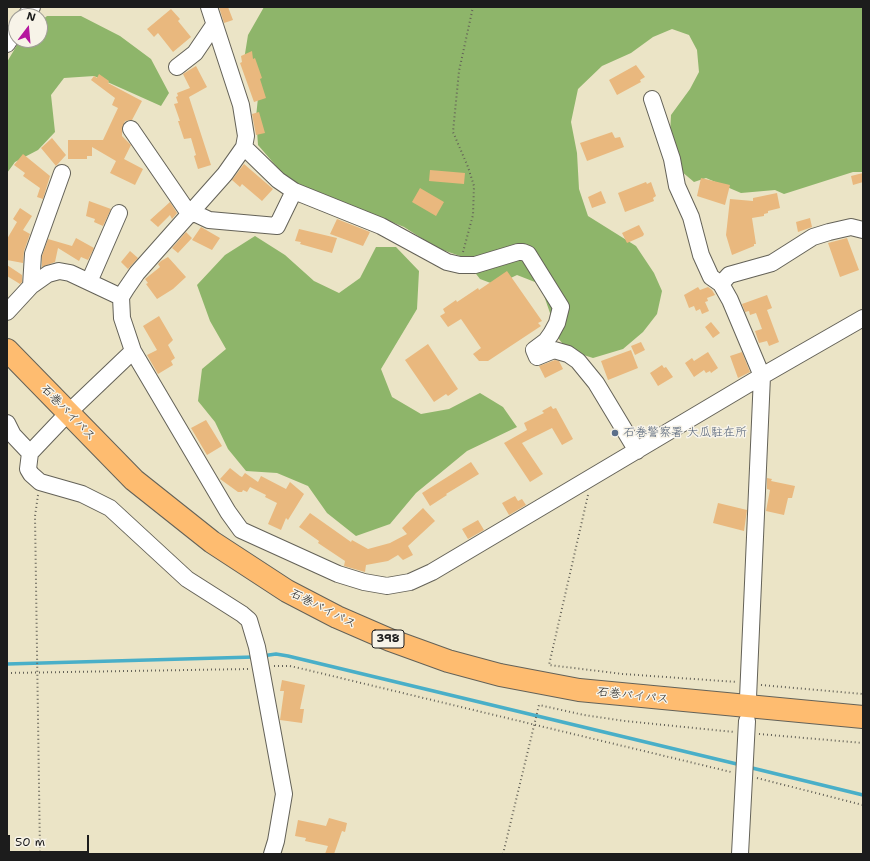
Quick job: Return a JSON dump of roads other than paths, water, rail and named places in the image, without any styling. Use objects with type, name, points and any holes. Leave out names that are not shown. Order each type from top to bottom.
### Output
[{"type":"highway","name":"石巻バイパス","points":[[7,350],[134,480],[212,542],[287,591],[337,617],[390,640],[448,661],[500,675],[579,690],[863,717]]},
{"type":"street","points":[[209,7],[241,105],[246,136],[244,147],[237,159],[191,214],[137,273],[121,297],[122,318],[133,351],[224,506],[241,530],[338,574],[364,582],[387,586],[410,582],[425,575],[863,318]]},
{"type":"street","points":[[177,67],[195,53],[214,25]]},
{"type":"street","points":[[652,99],[672,159],[677,186],[691,217],[701,255],[711,277],[721,284],[730,300],[762,376],[748,690]]},
{"type":"street","points":[[131,129],[191,214],[209,220],[276,226],[294,191]]},
{"type":"street","points":[[244,147],[278,180],[294,191],[381,226],[436,256],[460,265],[475,265],[518,252],[528,254],[561,308],[558,323],[551,334],[546,341],[534,350],[537,357],[554,350],[568,354],[578,361],[599,388],[637,451]]},
{"type":"street","points":[[31,286],[34,254],[62,173]]},
{"type":"street","points":[[89,282],[119,213]]},
{"type":"street","points":[[721,284],[729,275],[772,262],[813,237],[851,227],[863,230]]},
{"type":"street","points":[[7,312],[31,286],[48,274],[59,271],[70,273],[121,297]]},
{"type":"street","points":[[133,351],[30,453],[28,469],[40,482],[82,494],[110,508],[187,579],[249,620],[259,659],[284,794],[276,841],[272,854]]},
{"type":"street","points":[[7,423],[13,435],[30,453]]},
{"type":"street","points":[[740,854],[747,727]]},
{"type":"waterway","points":[[262,656],[276,654],[288,656],[741,765]]},
{"type":"waterway","points":[[7,664],[254,657]]},
{"type":"waterway","points":[[748,767],[863,795]]},
{"type":"place","name":"石巻警察署 大瓜駐在所","points":[[615,433]]}]
